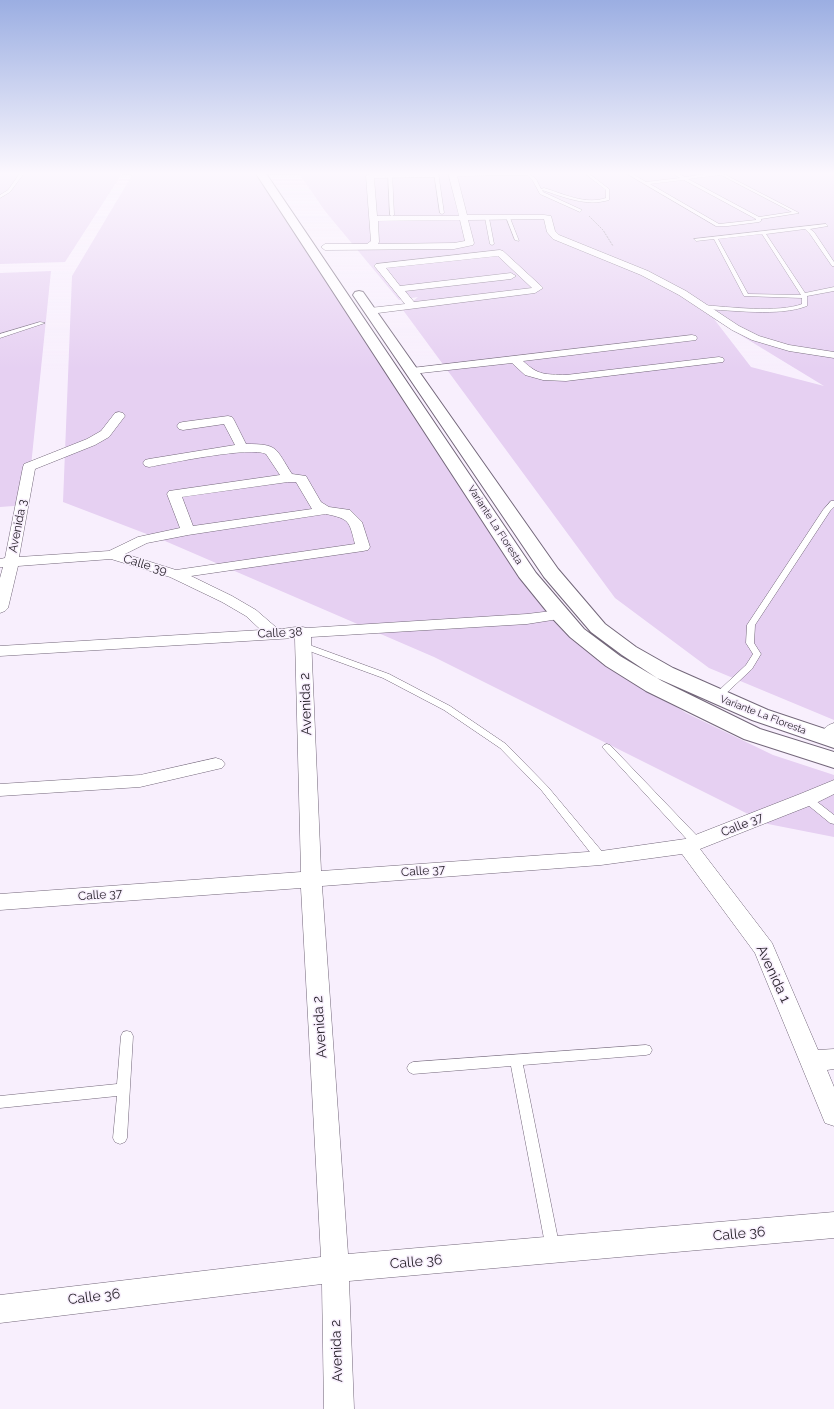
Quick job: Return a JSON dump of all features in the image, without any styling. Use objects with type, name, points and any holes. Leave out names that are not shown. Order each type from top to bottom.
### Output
[{"type":"main road","name":"Variante La Floresta","points":[[309,238],[366,314],[412,371],[550,573],[598,628],[629,652],[665,672],[717,697],[760,715],[831,736]]},
{"type":"main road","name":"Variante La Floresta","points":[[319,238],[366,314],[430,427],[529,577],[560,615],[577,632],[613,661],[654,686],[752,734],[834,760]]},
{"type":"main road","points":[[529,577],[550,573]]},
{"type":"street","points":[[372,238],[372,242]]},
{"type":"street","points":[[325,246],[441,238]]},
{"type":"street","points":[[372,242],[454,246],[467,244],[470,242],[469,238]]},
{"type":"street","points":[[558,238],[629,264],[675,288],[702,307],[746,334],[771,343],[834,355]]},
{"type":"street","points":[[366,314],[411,305],[535,290],[538,288],[500,253],[379,266],[411,305]]},
{"type":"street","points":[[398,289],[510,276]]},
{"type":"street","points":[[389,280],[404,278]]},
{"type":"street","points":[[412,371],[692,338]]},
{"type":"street","points":[[513,358],[529,373],[543,377],[566,378],[718,360]]},
{"type":"street","name":"Avenida 3","points":[[0,608],[6,563],[29,467],[91,442],[105,434],[119,416]]},
{"type":"street","points":[[183,426],[228,420],[242,448]]},
{"type":"street","points":[[149,463],[242,448],[265,448],[271,451],[288,478]]},
{"type":"street","points":[[188,531],[174,494],[296,478],[300,479],[316,507],[324,512]]},
{"type":"street","points":[[112,555],[143,540],[188,531],[324,512],[345,513],[357,525],[363,547],[175,574]]},
{"type":"street","name":"Calle 39","points":[[6,563],[112,555],[175,574],[227,599],[251,613],[273,633]]},
{"type":"street","name":"Calle 38","points":[[0,650],[273,633],[303,639],[560,615]]},
{"type":"street","name":"Avenida 2","points":[[303,639],[311,880],[335,1269],[339,1409]]},
{"type":"street","points":[[0,790],[140,781],[216,764]]},
{"type":"street","name":"Calle 37","points":[[0,902],[601,858],[692,844],[807,799],[834,786]]},
{"type":"street","name":"Avenida 1","points":[[692,844],[764,949],[834,1115]]},
{"type":"street","points":[[812,1061],[834,1059]]},
{"type":"street","name":"Calle 36","points":[[0,1309],[335,1269],[834,1225]]},
{"type":"lane","points":[[491,238],[492,244]]},
{"type":"lane","points":[[696,240],[716,238],[746,295],[804,296],[834,289]]},
{"type":"lane","points":[[702,307],[786,309],[804,307],[804,296],[766,238]]},
{"type":"lane","points":[[815,238],[834,265]]},
{"type":"lane","points":[[0,336],[42,323]]},
{"type":"lane","points":[[717,697],[749,666],[757,654],[750,643],[750,624],[827,510],[834,503]]},
{"type":"lane","points":[[303,639],[386,676],[447,708],[503,746],[545,789],[601,858]]},
{"type":"lane","points":[[607,747],[630,770],[692,844]]},
{"type":"lane","points":[[807,799],[834,820]]},
{"type":"lane","points":[[120,1138],[127,1036]]},
{"type":"lane","points":[[413,1068],[646,1050]]},
{"type":"lane","points":[[516,1059],[553,1250]]},
{"type":"lane","points":[[0,1102],[124,1089]]},
{"type":"path","points":[[610,238],[613,245],[629,264]]},
{"type":"shaded area","points":[[0,238],[81,238],[65,262],[0,264]]},
{"type":"shaded area","points":[[95,238],[299,238],[476,505],[609,663],[686,713],[773,755],[834,775],[834,837],[768,824],[434,657],[165,541],[63,502],[72,276]]},
{"type":"shaded area","points":[[347,238],[834,238],[834,720],[709,668],[615,598],[403,310],[418,297],[399,300]],"holes":[[[714,319],[824,386],[751,367]]]},
{"type":"shaded area","points":[[51,271],[27,505],[0,507],[0,273]]}]
